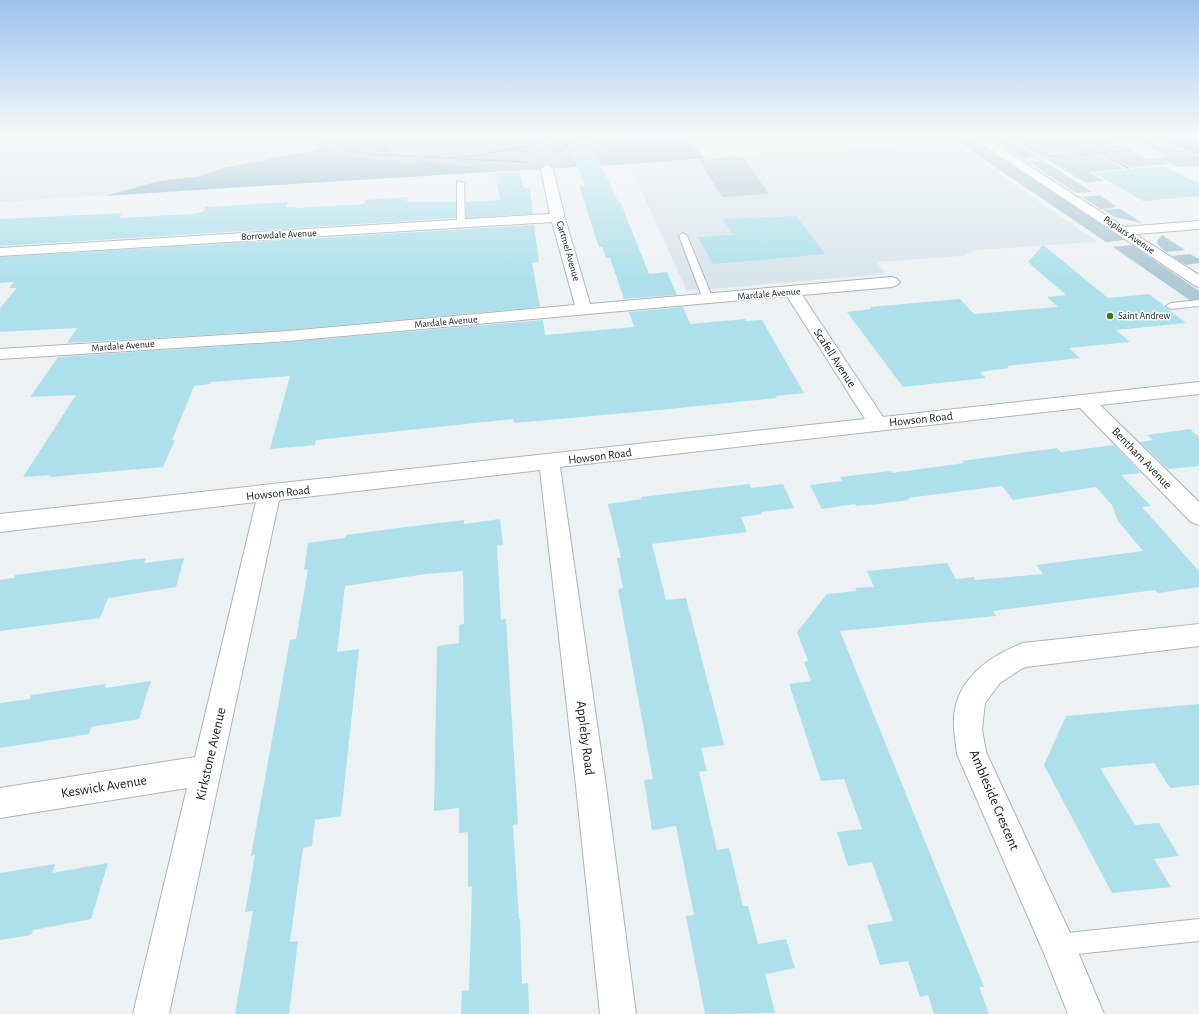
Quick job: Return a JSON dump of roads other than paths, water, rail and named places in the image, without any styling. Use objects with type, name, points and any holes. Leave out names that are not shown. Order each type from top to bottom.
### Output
[{"type":"street","name":"Cartmel Avenue","points":[[550,184],[558,218],[584,310]]},
{"type":"street","name":"Poplars Avenue","points":[[1052,184],[1199,282]]},
{"type":"street","name":"Borrowdale Avenue","points":[[0,252],[558,218]]},
{"type":"street","points":[[1124,231],[1199,225]]},
{"type":"street","name":"Mardale Avenue","points":[[0,354],[288,336],[892,282]]},
{"type":"street","name":"Scafell Avenue","points":[[792,292],[878,424]]},
{"type":"street","name":"Howson Road","points":[[0,523],[269,494],[1199,388]]},
{"type":"street","name":"Bentham Avenue","points":[[1084,400],[1199,516]]},
{"type":"street","name":"Appleby Road","points":[[549,462],[591,786],[618,1014]]},
{"type":"street","name":"Kirkstone Avenue","points":[[151,1014],[269,494]]},
{"type":"street","name":"Ambleside Crescent","points":[[1086,1014],[1058,944],[972,754],[968,729],[970,706],[979,687],[989,674],[1004,663],[1023,655],[1199,635]]},
{"type":"street","name":"Keswick Avenue","points":[[0,803],[207,770]]},
{"type":"lane","points":[[460,184],[461,224]]},
{"type":"lane","points":[[683,236],[708,299]]},
{"type":"lane","points":[[1171,306],[1199,303]]},
{"type":"lane","points":[[1058,944],[1199,930]]},
{"type":"place","name":"Saint Andrew","points":[[1110,316]]}]
